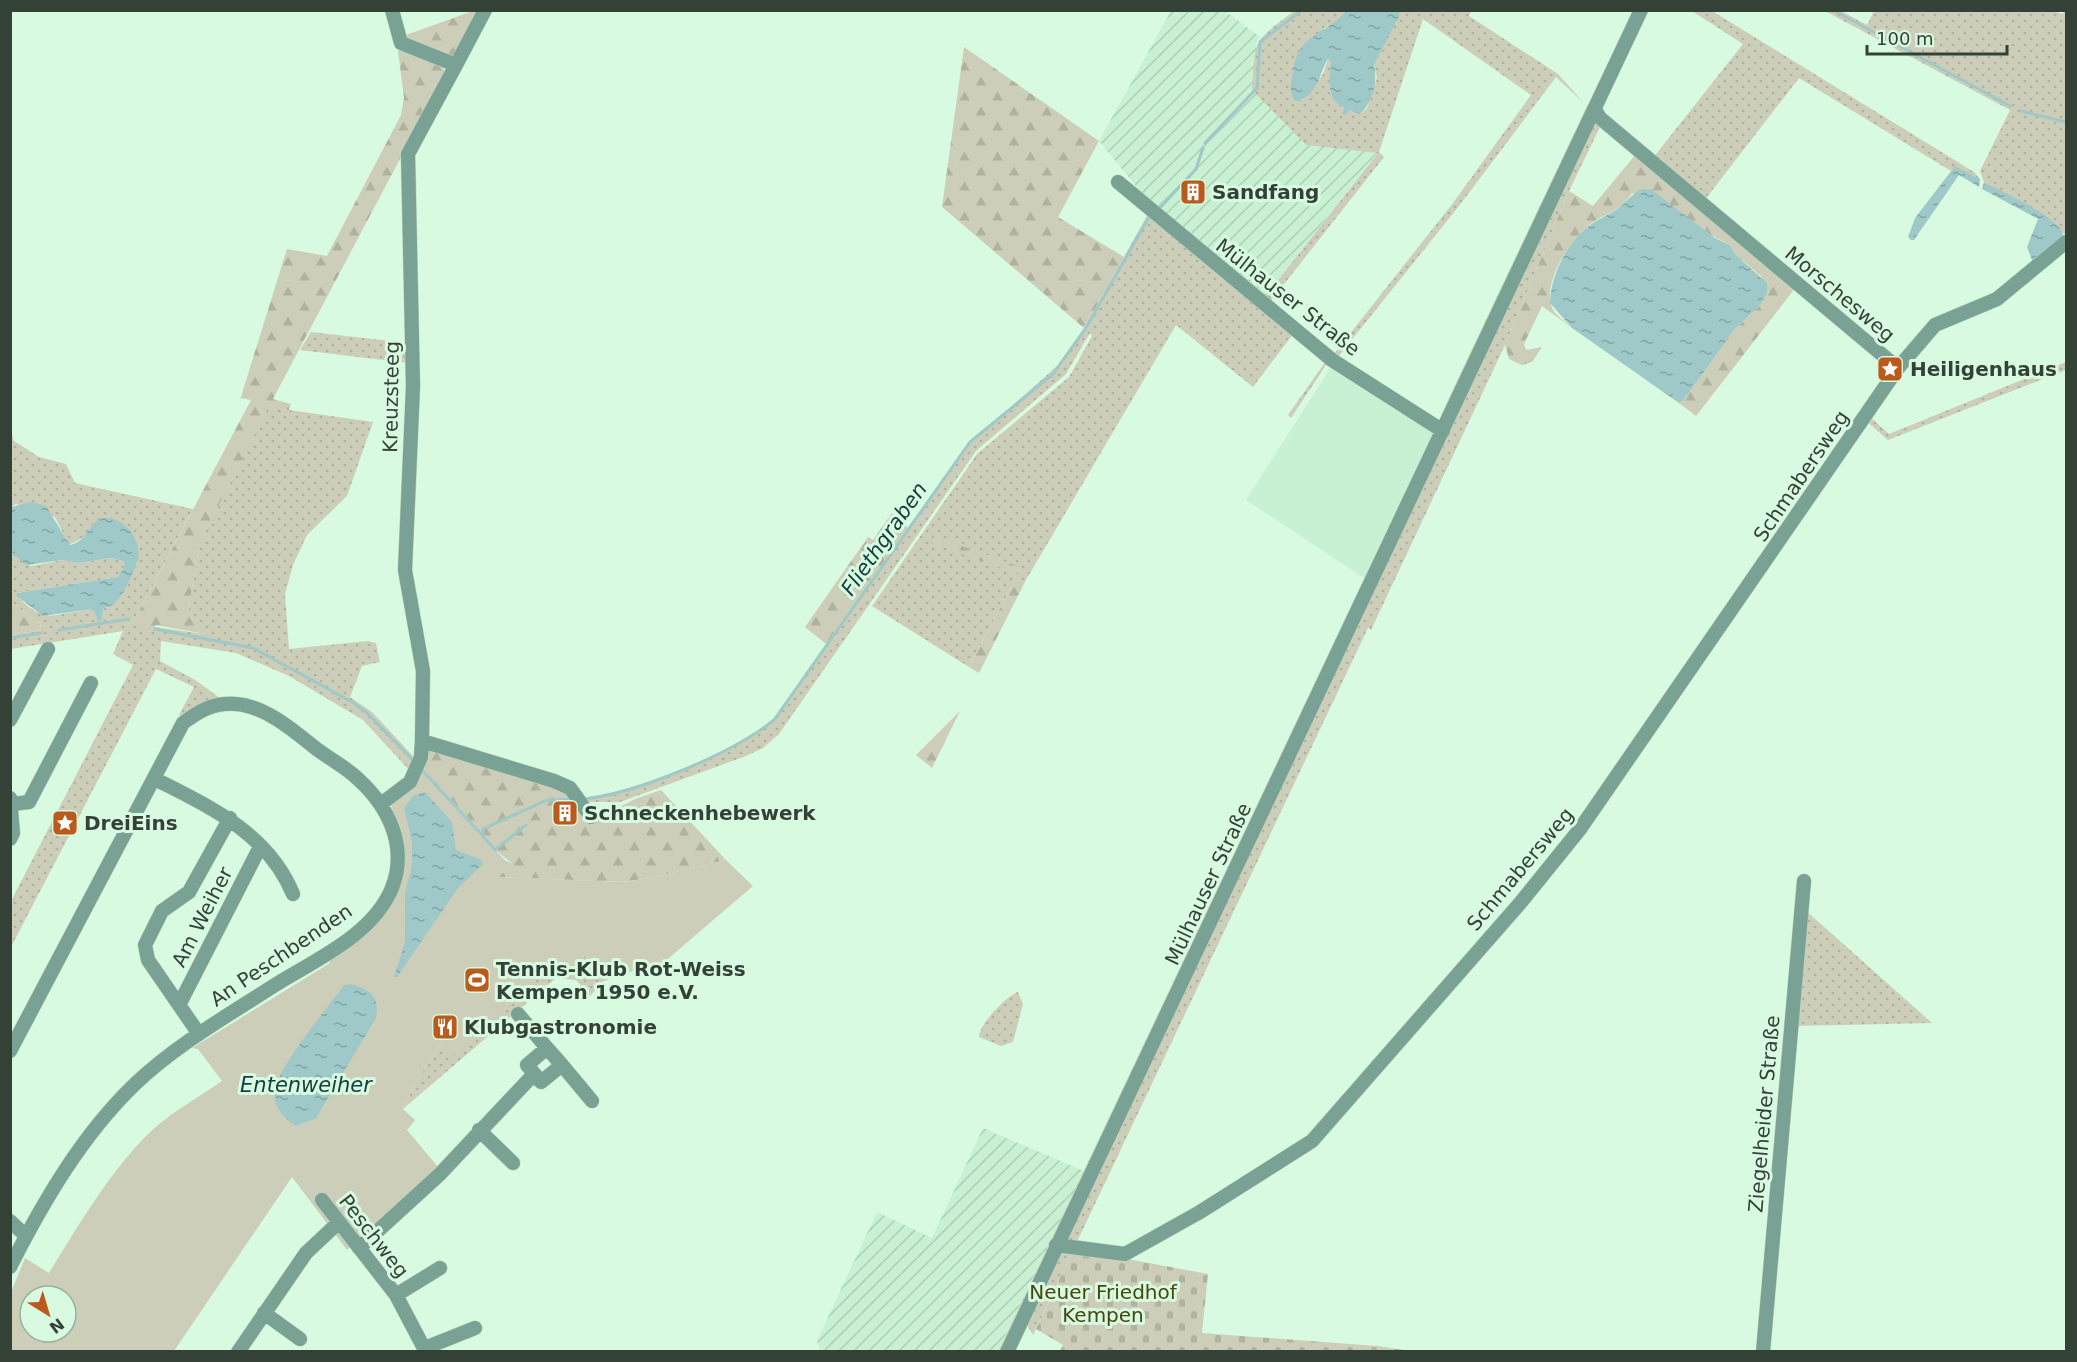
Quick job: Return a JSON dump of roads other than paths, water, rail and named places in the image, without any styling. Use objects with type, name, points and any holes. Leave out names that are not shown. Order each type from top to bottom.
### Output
[{"type":"street","points":[[392,10],[401,43],[456,64]]},
{"type":"street","name":"Kreuzsteeg","points":[[381,804],[410,782],[421,757],[422,741],[423,671],[405,570],[413,386],[408,154],[485,10]]},
{"type":"street","name":"Mülhauser Straße","points":[[1007,1352],[1641,10]]},
{"type":"street","name":"Morschesweg","points":[[1595,110],[1600,118],[1898,368],[1935,325],[1996,299],[2067,242]]},
{"type":"street","name":"Mülhauser Straße","points":[[1118,182],[1332,360],[1443,431]]},
{"type":"street","name":"Schmabersweg","points":[[1056,1245],[1125,1254],[1200,1212],[1312,1141],[1521,902],[1580,829],[1898,368]]},
{"type":"street","points":[[10,720],[48,649]]},
{"type":"street","points":[[10,838],[13,833],[12,801],[29,802],[91,683]]},
{"type":"street","name":"An Peschbenden","points":[[10,1051],[183,723],[203,708],[237,704],[275,718],[357,778],[381,804],[393,827],[398,859],[391,890],[376,913],[345,941],[199,1034],[135,1084],[84,1140],[10,1267]]},
{"type":"street","points":[[422,741],[554,781],[570,788],[591,817]]},
{"type":"street","points":[[155,779],[230,818],[285,875],[293,894]]},
{"type":"street","name":"Am Weiher","points":[[230,818],[189,892],[162,911],[145,945],[148,960],[179,1005],[260,847]]},
{"type":"street","name":"Ziegelheider Straße","points":[[1763,1352],[1804,881]]},
{"type":"street","points":[[179,1005],[199,1034]]},
{"type":"street","points":[[518,1014],[592,1101]]},
{"type":"street","points":[[547,1048],[527,1065],[534,1074],[542,1082],[562,1065]]},
{"type":"street","points":[[359,1248],[440,1174],[534,1074]]},
{"type":"street","points":[[479,1130],[513,1163]]},
{"type":"street","name":"Peschweg","points":[[322,1200],[396,1295],[425,1350],[475,1328]]},
{"type":"street","points":[[10,1221],[26,1236]]},
{"type":"street","points":[[238,1352],[306,1253],[338,1223]]},
{"type":"street","name":"Peschweg","points":[[396,1295],[440,1268]]},
{"type":"street","points":[[264,1313],[300,1340]]},
{"type":"water","points":[[1347,10],[1399,11],[1400,14],[1374,65],[1373,92],[1368,105],[1359,115],[1349,110],[1345,115],[1342,114],[1344,107],[1338,104],[1331,94],[1331,62],[1328,59],[1314,88],[1305,98],[1299,101],[1294,100],[1291,89],[1296,59],[1300,50],[1306,42]]},
{"type":"water","points":[[1955,166],[1980,179],[1979,187],[1959,175],[1914,240],[1911,240],[1908,237],[1915,218]]},
{"type":"water","points":[[1984,182],[2044,215],[2062,231],[2064,239],[2032,260],[2027,247],[2038,219],[1982,189]]},
{"type":"water","points":[[1642,189],[1652,190],[1715,238],[1730,245],[1735,254],[1767,283],[1767,293],[1760,305],[1735,329],[1683,401],[1679,403],[1572,328],[1550,303],[1557,271],[1574,241],[1592,224],[1614,211]]},
{"type":"water","points":[[31,502],[46,506],[70,545],[81,539],[99,519],[119,521],[131,532],[138,547],[137,563],[118,599],[114,604],[103,609],[102,620],[98,621],[93,609],[43,616],[17,596],[17,593],[118,577],[125,566],[123,561],[111,558],[78,563],[63,560],[26,565],[11,552],[11,507]]},
{"type":"water","points":[[425,792],[452,822],[456,850],[480,859],[483,864],[458,888],[397,977],[394,977],[405,942],[405,893],[412,865],[412,842],[404,808],[413,796]]},
{"type":"water","name":"Entenweiher","points":[[351,984],[372,995],[377,1005],[376,1018],[316,1118],[296,1126],[283,1115],[275,1101],[278,1079],[294,1052],[344,985]]},
{"type":"waterway","name":"Fliethgraben","points":[[1205,143],[1257,88],[1260,42],[1302,10]]},
{"type":"waterway","points":[[1833,10],[2010,106]]},
{"type":"waterway","points":[[2021,111],[2066,122]]},
{"type":"waterway","name":"Fliethgraben","points":[[1158,210],[1196,169],[1203,148]]},
{"type":"waterway","name":"Fliethgraben","points":[[583,799],[605,796],[656,781],[683,770],[734,746],[774,720],[970,442],[1053,374],[1086,328],[1149,217]]},
{"type":"waterway","name":"Fliethgraben","points":[[59,630],[129,619]]},
{"type":"waterway","name":"Fliethgraben","points":[[155,629],[253,648],[354,703],[367,713],[413,760]]},
{"type":"waterway","name":"Fliethgraben","points":[[10,638],[41,633]]},
{"type":"waterway","name":"Fliethgraben","points":[[422,770],[483,836],[483,829],[547,800],[573,799]]},
{"type":"waterway","points":[[483,836],[495,850],[526,825]]},
{"type":"place","name":"Sandfang","points":[[1193,192]]},
{"type":"place","name":"Heiligenhaus","points":[[1890,369]]},
{"type":"place","name":"Schneckenhebewerk","points":[[565,813]]},
{"type":"place","name":"DreiEins","points":[[65,823]]},
{"type":"place","name":"Tennis-Klub Rot-Weiss Kempen 1950 e.V.","points":[[477,980]]},
{"type":"place","name":"Klubgastronomie","points":[[445,1027]]},
{"type":"park label","name":"Neuer Friedhof Kempen","points":[[1103,1304]]}]
